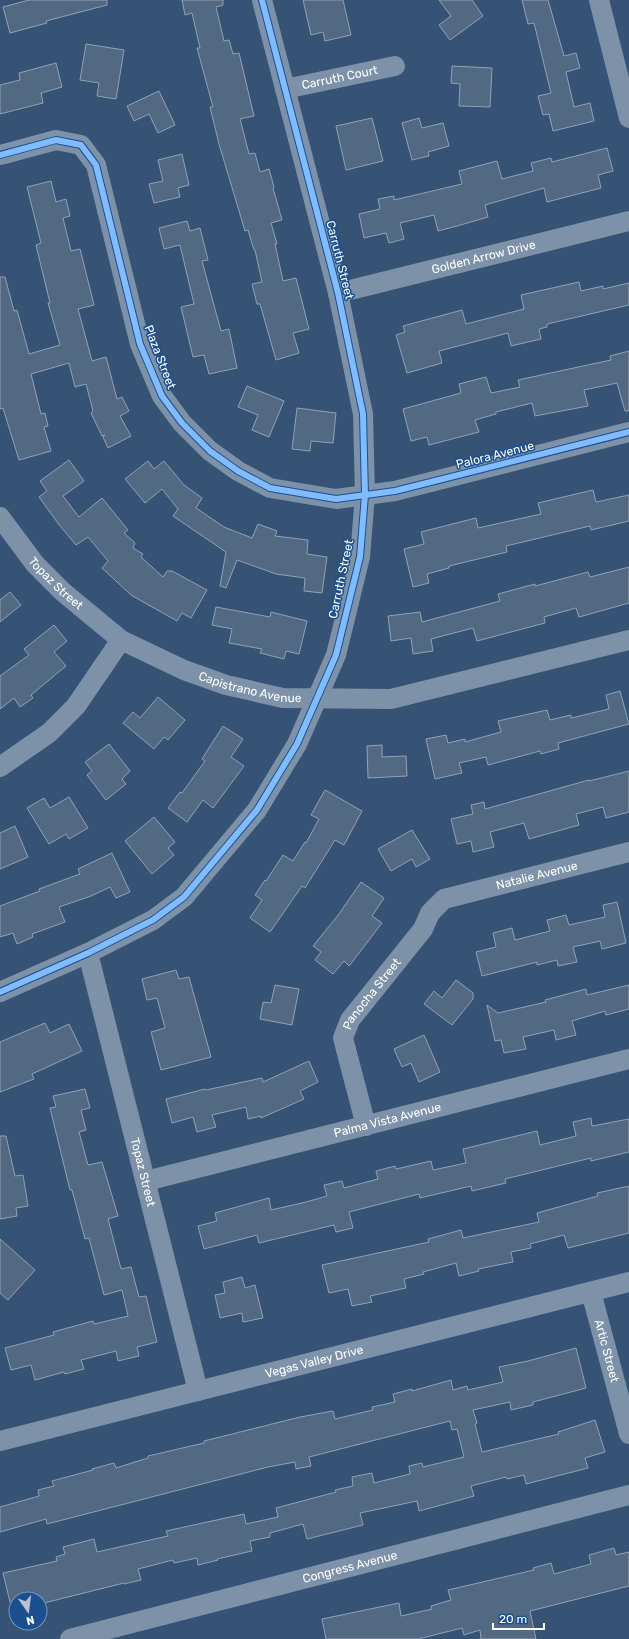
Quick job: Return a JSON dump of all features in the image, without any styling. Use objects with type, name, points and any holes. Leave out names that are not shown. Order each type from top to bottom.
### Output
[{"type":"street","name":"Carruth Street","points":[[88,953],[153,920],[184,897],[257,810],[296,744],[336,655],[360,557],[365,494],[363,414],[338,293],[262,0]]},
{"type":"street","points":[[599,0],[629,118]]},
{"type":"street","name":"Carruth Court","points":[[285,89],[394,66]]},
{"type":"street","name":"Plaza Street","points":[[0,155],[56,140],[81,145],[96,165],[140,344],[162,396],[182,423],[210,451],[238,471],[270,488],[336,499],[365,494]]},
{"type":"street","name":"Golden Arrow Drive","points":[[338,293],[629,221]]},
{"type":"street","name":"Palora Avenue","points":[[365,494],[395,491],[629,432]]},
{"type":"street","name":"Topaz Street","points":[[0,517],[35,564],[63,592],[121,640]]},
{"type":"street","points":[[0,767],[49,733],[76,706],[121,640]]},
{"type":"street","name":"Capistrano Avenue","points":[[121,640],[184,670],[226,685],[283,698],[391,699],[629,640]]},
{"type":"street","name":"Natalie Avenue","points":[[444,899],[629,852]]},
{"type":"street","name":"Panocha Street","points":[[366,1126],[343,1038],[350,1020],[423,929],[430,913],[444,899]]},
{"type":"street","points":[[0,992],[88,953]]},
{"type":"street","name":"Topaz Street","points":[[88,953],[198,1391]]},
{"type":"street","name":"Palma Vista Avenue","points":[[146,1181],[629,1060]]},
{"type":"street","name":"Vegas Valley Drive","points":[[0,1441],[629,1282]]},
{"type":"street","name":"Artic Street","points":[[591,1292],[629,1434]]},
{"type":"street","name":"Congress Avenue","points":[[70,1639],[629,1495]]},
{"type":"building","points":[[29,0],[107,0],[107,5],[46,21],[47,23],[10,33],[3,7]]},
{"type":"building","points":[[182,0],[223,0],[223,5],[216,7],[224,41],[229,40],[233,54],[239,53],[254,116],[240,119],[249,154],[255,153],[260,172],[269,169],[274,187],[273,188],[282,220],[271,223],[277,244],[275,244],[283,281],[296,278],[309,329],[293,333],[299,353],[276,360],[260,304],[257,304],[252,284],[262,282],[255,250],[248,230],[245,231],[219,144],[210,107],[213,107],[197,48],[200,48],[192,13],[185,15]]},
{"type":"building","points":[[303,0],[343,0],[351,35],[325,41],[323,32],[311,35]]},
{"type":"building","points":[[439,0],[472,0],[483,16],[450,40],[439,25],[451,16]]},
{"type":"building","points":[[522,0],[548,0],[564,56],[576,53],[580,68],[566,72],[574,107],[590,103],[594,121],[553,131],[549,114],[543,115],[538,96],[551,93],[534,23],[528,24]]},
{"type":"building","points":[[86,44],[124,50],[116,99],[97,96],[99,83],[80,80]]},
{"type":"building","points":[[56,63],[62,87],[41,93],[43,103],[0,114],[0,85],[20,80],[19,73]]},
{"type":"building","points":[[452,66],[492,68],[490,107],[459,106],[460,84],[451,83]]},
{"type":"building","points":[[159,91],[175,125],[158,133],[149,114],[134,121],[127,106]]},
{"type":"building","points":[[372,118],[383,161],[346,170],[336,126]]},
{"type":"building","points":[[419,118],[422,128],[443,123],[449,146],[428,152],[429,156],[412,160],[402,123]]},
{"type":"building","points":[[607,148],[613,171],[598,175],[601,188],[547,202],[544,188],[485,205],[488,217],[457,226],[438,231],[434,215],[400,223],[404,239],[389,243],[386,233],[364,238],[359,214],[380,209],[378,199],[394,196],[394,200],[462,184],[459,171],[497,161],[502,179],[533,171],[531,163],[551,158],[552,162]]},
{"type":"building","points":[[182,154],[189,185],[178,188],[180,197],[154,203],[149,184],[163,181],[158,160]]},
{"type":"building","points":[[51,181],[56,202],[66,199],[70,216],[63,218],[71,251],[80,249],[94,305],[78,309],[92,361],[106,357],[117,399],[122,397],[129,411],[120,416],[131,436],[108,448],[103,437],[105,435],[102,436],[91,413],[93,411],[86,384],[75,387],[69,363],[31,374],[41,414],[45,413],[48,426],[44,427],[51,451],[19,460],[3,408],[0,409],[0,277],[5,277],[14,311],[17,310],[29,354],[60,345],[48,303],[50,303],[36,245],[41,243],[27,187]]},
{"type":"building","points":[[187,221],[190,231],[200,228],[208,260],[202,261],[221,331],[229,329],[237,368],[209,374],[204,355],[193,357],[181,307],[194,304],[180,245],[164,249],[159,228]]},
{"type":"building","points":[[579,282],[581,291],[603,286],[603,289],[629,283],[629,305],[547,324],[547,327],[539,329],[541,339],[511,346],[508,333],[439,351],[442,363],[407,373],[396,335],[405,332],[403,326],[462,310],[466,324],[524,309],[521,295]]},
{"type":"building","points":[[629,351],[629,411],[625,411],[617,383],[584,390],[588,406],[535,416],[532,403],[496,412],[496,414],[475,420],[479,432],[429,445],[427,437],[411,441],[403,409],[461,393],[459,384],[486,377],[491,393],[520,387],[518,380],[611,360],[610,356]]},
{"type":"building","points":[[247,386],[284,401],[269,437],[252,430],[258,415],[238,407]]},
{"type":"building","points":[[297,408],[336,413],[333,443],[311,441],[310,451],[292,449]]},
{"type":"building","points":[[69,460],[84,481],[63,496],[79,517],[102,498],[128,530],[124,533],[135,543],[133,548],[143,554],[141,557],[163,577],[167,571],[172,571],[207,590],[191,618],[182,613],[177,621],[131,595],[102,568],[108,561],[88,537],[76,545],[60,526],[39,497],[47,491],[40,481]]},
{"type":"building","points":[[148,461],[154,469],[164,461],[184,485],[202,498],[196,508],[224,527],[252,538],[258,524],[277,531],[275,536],[308,540],[307,554],[327,557],[322,593],[304,591],[305,578],[276,574],[237,560],[226,588],[220,586],[226,552],[173,516],[178,509],[162,489],[145,503],[125,479]]},
{"type":"building","points":[[593,490],[596,502],[629,495],[629,521],[591,530],[590,526],[506,546],[507,552],[449,566],[449,568],[427,574],[429,583],[413,587],[404,549],[424,544],[421,532],[476,518],[478,528],[541,514],[538,503]]},
{"type":"building","points":[[629,567],[629,603],[579,617],[576,608],[544,617],[545,623],[477,641],[473,628],[431,639],[433,651],[413,654],[411,638],[391,641],[388,616],[420,612],[422,622],[500,601],[498,594],[535,584],[535,586],[588,572],[590,577]]},
{"type":"building","points":[[10,592],[21,605],[0,622],[0,600]]},
{"type":"building","points":[[216,607],[270,617],[271,612],[307,621],[299,654],[286,651],[284,659],[260,653],[262,649],[229,643],[232,629],[212,625]]},
{"type":"building","points":[[54,625],[67,641],[54,652],[66,666],[31,695],[33,698],[20,707],[14,698],[0,709],[0,676],[29,655],[24,649]]},
{"type":"building","points":[[620,691],[629,724],[558,743],[559,749],[541,754],[540,751],[488,765],[486,757],[459,763],[462,773],[435,779],[426,739],[446,735],[448,743],[465,739],[465,742],[501,732],[498,721],[547,710],[550,720],[571,715],[571,718],[609,709],[606,695]]},
{"type":"building","points":[[158,697],[185,720],[168,740],[164,737],[154,749],[123,723],[133,712],[140,718]]},
{"type":"building","points":[[223,726],[243,739],[231,757],[244,766],[213,808],[203,800],[187,822],[168,808],[180,792],[182,793],[205,761],[202,759]]},
{"type":"building","points":[[109,744],[130,771],[122,779],[126,784],[106,800],[87,775],[92,771],[85,762]]},
{"type":"building","points":[[382,745],[382,757],[406,756],[407,776],[368,778],[367,746]]},
{"type":"building","points":[[629,771],[629,812],[606,818],[603,807],[576,814],[579,825],[529,839],[524,823],[490,832],[494,847],[473,852],[471,841],[457,844],[451,819],[473,814],[471,805],[484,802],[485,809],[589,780]]},
{"type":"building","points":[[325,790],[362,811],[344,845],[335,840],[305,888],[302,886],[270,932],[250,918],[262,900],[255,895],[283,855],[293,861],[305,842],[306,843],[319,819],[311,815]]},
{"type":"building","points":[[69,797],[88,828],[69,839],[66,834],[49,844],[27,808],[44,798],[50,808]]},
{"type":"building","points":[[154,817],[175,842],[168,848],[174,855],[152,874],[125,841]]},
{"type":"building","points":[[15,826],[28,857],[0,869],[0,833]]},
{"type":"building","points":[[412,830],[430,859],[416,867],[412,859],[391,871],[378,849]]},
{"type":"building","points":[[112,853],[130,892],[116,898],[110,887],[91,896],[59,907],[65,922],[32,934],[33,937],[17,944],[13,933],[0,937],[0,906],[40,891],[39,889],[80,874],[78,869]]},
{"type":"building","points":[[361,882],[384,898],[372,916],[382,923],[349,966],[344,961],[333,974],[315,960],[321,952],[313,946],[339,914]]},
{"type":"building","points":[[617,902],[626,943],[602,949],[600,941],[573,947],[577,962],[558,966],[557,960],[537,965],[537,962],[482,976],[476,952],[496,947],[493,933],[512,928],[515,940],[550,931],[547,920],[566,915],[569,925],[605,917],[603,905]]},
{"type":"building","points":[[176,970],[179,979],[189,977],[211,1057],[161,1070],[151,1032],[165,1028],[157,998],[147,1000],[142,979]]},
{"type":"building","points":[[456,980],[473,993],[473,999],[452,1025],[424,1004],[434,991],[442,998]]},
{"type":"building","points":[[275,985],[299,989],[292,1025],[260,1019],[263,1002],[271,1003]]},
{"type":"building","points":[[629,985],[629,1009],[606,1015],[605,1011],[572,1021],[576,1035],[556,1040],[554,1030],[523,1037],[526,1049],[504,1053],[501,1040],[495,1041],[487,1005],[498,1013],[546,1002],[545,1000],[586,989],[587,995]]},
{"type":"building","points":[[45,1023],[50,1033],[69,1024],[82,1051],[32,1074],[34,1079],[0,1092],[0,1042]]},
{"type":"building","points":[[424,1035],[440,1072],[419,1082],[411,1063],[402,1067],[394,1049]]},
{"type":"building","points":[[309,1061],[318,1082],[300,1091],[304,1099],[261,1118],[261,1116],[248,1119],[246,1107],[212,1115],[216,1127],[197,1132],[193,1117],[172,1123],[166,1099],[205,1089],[262,1078],[263,1082]]},
{"type":"building","points":[[85,1089],[90,1108],[81,1110],[86,1130],[79,1132],[88,1165],[102,1162],[118,1216],[108,1219],[121,1269],[131,1267],[139,1297],[146,1296],[157,1342],[137,1347],[139,1356],[118,1361],[116,1351],[81,1360],[84,1369],[65,1374],[64,1372],[35,1380],[31,1365],[11,1370],[5,1348],[54,1335],[53,1332],[93,1321],[94,1324],[128,1316],[122,1290],[104,1295],[89,1238],[85,1239],[72,1190],[70,1190],[50,1108],[56,1107],[53,1096]]},
{"type":"building","points":[[591,1118],[592,1126],[629,1119],[629,1152],[591,1161],[591,1158],[505,1179],[506,1183],[472,1191],[471,1186],[420,1198],[419,1194],[349,1212],[353,1228],[336,1232],[334,1225],[259,1243],[257,1235],[204,1249],[198,1226],[217,1221],[215,1213],[269,1198],[271,1210],[306,1202],[327,1196],[324,1185],[342,1181],[344,1188],[378,1179],[376,1171],[395,1166],[396,1169],[431,1161],[433,1170],[466,1163],[463,1149],[537,1131],[540,1145],[576,1136],[573,1122]]},
{"type":"building","points":[[0,1136],[6,1136],[15,1176],[23,1175],[28,1206],[16,1208],[17,1216],[0,1219]]},
{"type":"building","points":[[629,1186],[629,1233],[568,1248],[564,1235],[530,1244],[531,1248],[511,1252],[513,1262],[478,1269],[479,1271],[459,1276],[456,1263],[404,1279],[406,1288],[370,1296],[372,1302],[352,1306],[348,1289],[329,1293],[322,1265],[429,1242],[428,1239],[461,1230],[463,1238],[539,1222],[537,1213],[598,1196],[597,1193]]},
{"type":"building","points":[[0,1239],[35,1270],[8,1300],[0,1293]]},
{"type":"building","points":[[242,1277],[245,1288],[255,1285],[263,1318],[243,1322],[242,1313],[220,1318],[215,1295],[225,1293],[223,1282]]},
{"type":"building","points":[[576,1348],[586,1388],[533,1402],[533,1405],[511,1410],[510,1402],[473,1410],[482,1452],[559,1434],[558,1432],[595,1420],[605,1452],[585,1458],[588,1468],[526,1484],[524,1475],[507,1479],[506,1477],[471,1486],[474,1496],[419,1511],[417,1501],[360,1513],[363,1525],[307,1539],[303,1524],[270,1533],[270,1537],[250,1541],[252,1551],[198,1565],[197,1558],[174,1563],[173,1560],[138,1569],[141,1580],[48,1602],[48,1591],[8,1591],[8,1594],[3,1573],[57,1561],[56,1557],[65,1554],[63,1547],[94,1539],[97,1552],[168,1536],[166,1531],[244,1514],[246,1524],[278,1517],[276,1508],[353,1486],[352,1477],[372,1473],[374,1483],[410,1474],[409,1466],[422,1463],[423,1467],[464,1457],[457,1429],[452,1430],[450,1421],[309,1457],[311,1466],[296,1469],[295,1462],[268,1467],[47,1524],[46,1519],[0,1532],[0,1507],[39,1496],[38,1490],[54,1486],[52,1481],[114,1463],[116,1468],[148,1458],[148,1456],[204,1443],[204,1441],[300,1417],[333,1411],[335,1419],[373,1410],[372,1407],[395,1402],[393,1394],[412,1389],[412,1391],[451,1380],[453,1390],[467,1386],[468,1390],[503,1382],[499,1367]]},
{"type":"building","points":[[614,1548],[616,1555],[629,1552],[629,1586],[530,1611],[536,1639],[481,1639],[480,1630],[464,1635],[462,1628],[418,1639],[326,1639],[322,1619],[399,1603],[401,1616],[432,1609],[431,1606],[451,1600],[448,1590],[534,1570],[533,1568],[551,1563],[554,1574],[591,1564],[589,1555]]},
{"type":"cycle path","points":[[0,992],[88,953],[153,920],[184,897],[257,810],[297,744],[336,655],[360,557],[365,495],[363,414],[338,293],[262,0]]},
{"type":"cycle path","points":[[0,155],[56,140],[81,145],[96,165],[140,344],[162,396],[182,423],[210,451],[238,471],[270,488],[336,499],[395,491],[629,432]]}]
